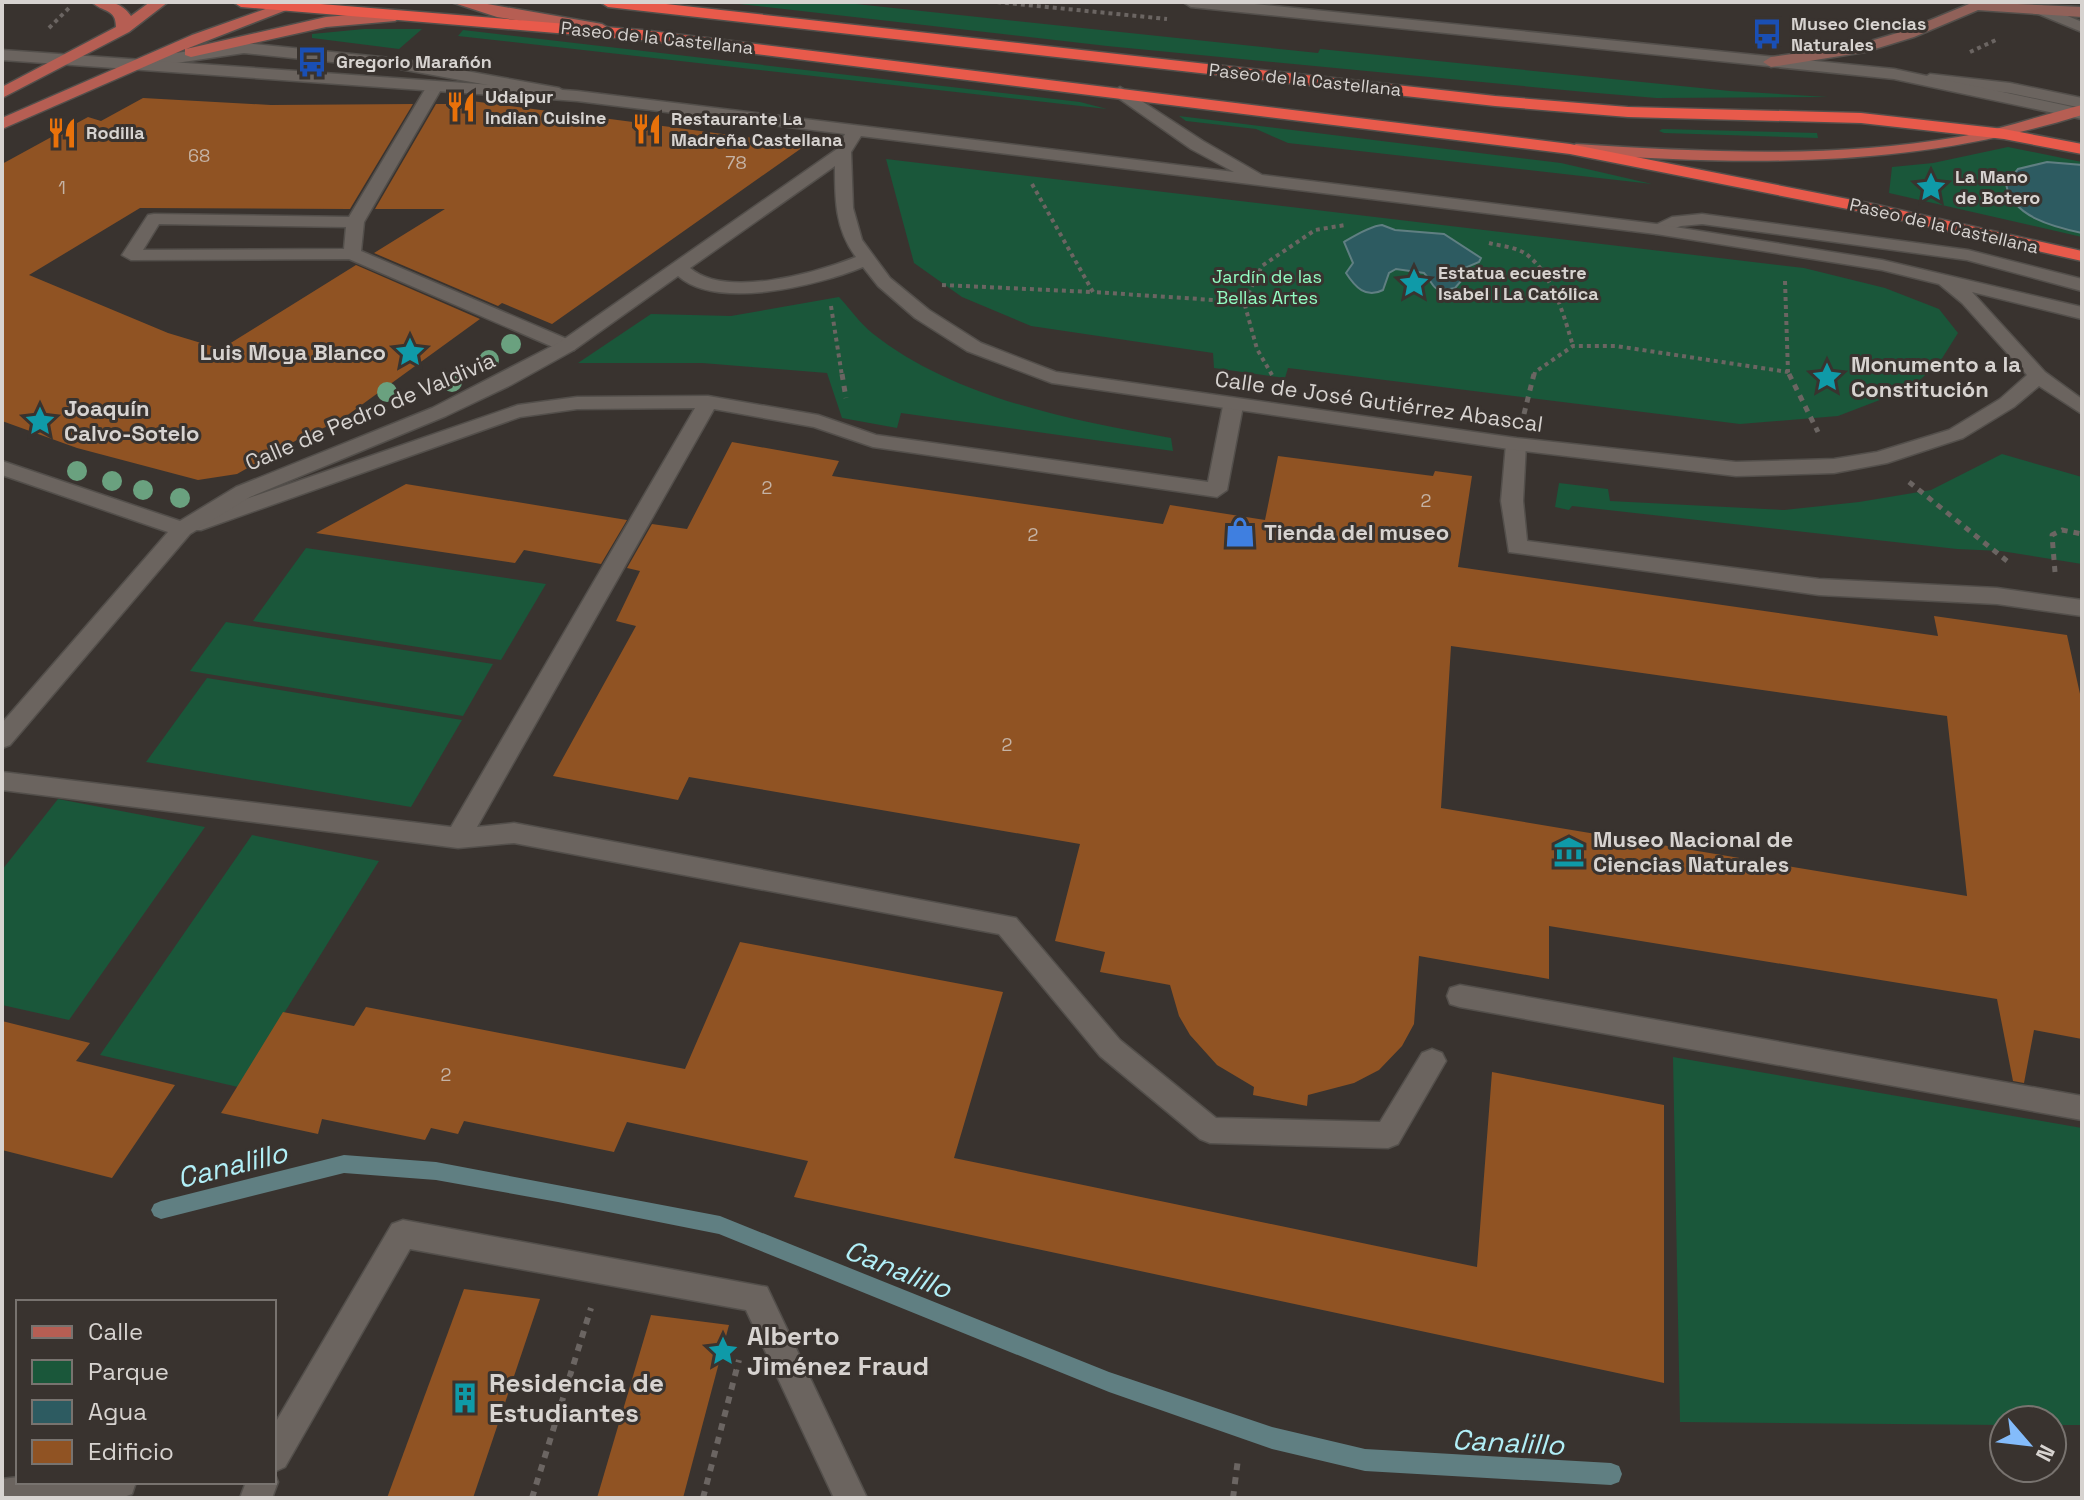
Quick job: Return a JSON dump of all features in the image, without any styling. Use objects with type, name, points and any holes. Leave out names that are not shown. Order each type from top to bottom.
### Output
[{"type":"highway","name":"Paseo de la Castellana","points":[[241,2],[642,35],[1570,149],[1873,209],[2082,256]]},
{"type":"highway","name":"Paseo de la Castellana","points":[[608,2],[1495,101],[1628,112],[1861,118],[2004,134],[2082,149]]},
{"type":"main road","points":[[100,2],[118,9],[124,17],[124,29]]},
{"type":"main road","points":[[2,100],[9,91],[124,29],[160,2]]},
{"type":"main road","points":[[459,2],[497,12],[642,35]]},
{"type":"main road","points":[[2,124],[197,38],[293,4]]},
{"type":"main road","points":[[142,63],[326,22],[419,16]]},
{"type":"main road","name":"Paseo de la Castellana","points":[[1570,149],[1673,156],[1824,156],[1943,144],[2004,134],[2081,110]]},
{"type":"street","name":"Paseo de la Castellana","points":[[1191,2],[1930,79],[2081,110]]},
{"type":"street","points":[[1771,62],[1859,49],[1909,34],[1967,8],[1986,3],[2082,12]]},
{"type":"street","points":[[2041,10],[2082,27]]},
{"type":"street","name":"Paseo de la Castellana","points":[[142,63],[244,48],[400,64],[577,96],[1656,229],[1829,255],[1942,278],[2082,313]]},
{"type":"street","name":"Paseo de la Castellana","points":[[2,55],[577,96]]},
{"type":"street","points":[[352,254],[355,222],[435,86]]},
{"type":"street","name":"Paseo de la Castellana","points":[[1120,92],[1197,145],[1270,182]]},
{"type":"street","points":[[843,152],[855,132]]},
{"type":"street","name":"Calle de José Gutiérrez Abascal","points":[[843,152],[844,208],[853,241],[884,282],[922,314],[974,347],[1052,377],[1233,406],[1293,411],[1516,444],[1736,469],[1834,466],[1880,458],[1956,434],[2007,403],[2038,376]]},
{"type":"street","name":"Calle de Pedro de Valdivia","points":[[2,739],[182,529],[243,492],[439,412],[567,346],[843,152]]},
{"type":"street","points":[[355,222],[154,219],[131,255],[352,254],[567,346]]},
{"type":"street","name":"Paseo de la Castellana","points":[[1656,229],[1678,221],[1702,219],[1968,255],[2082,285]]},
{"type":"street","points":[[678,267],[684,275],[707,284],[747,289],[847,268],[867,259]]},
{"type":"street","points":[[1942,278],[1969,299],[2038,376],[2082,408]]},
{"type":"street","points":[[2038,376],[2082,385]]},
{"type":"street","points":[[458,838],[708,402]]},
{"type":"street","points":[[2,468],[182,529],[518,411],[577,403],[708,402],[818,421],[873,441],[1217,490],[1233,406]]},
{"type":"street","points":[[1516,444],[1512,501],[1517,547],[1819,587],[1997,596],[2071,606]]},
{"type":"street","points":[[2,781],[458,838],[514,833],[1007,925],[1110,1048],[1210,1130],[1388,1135],[1432,1061]]},
{"type":"street","points":[[1460,996],[2082,1108]]},
{"type":"street","points":[[276,1453],[403,1234],[756,1297],[851,1498]]},
{"type":"street","points":[[2,1495],[102,1484]]},
{"type":"path","points":[[42,34],[75,2]]},
{"type":"path","points":[[1962,56],[2005,35]]},
{"type":"path","points":[[1016,152],[1093,292]]},
{"type":"path","points":[[1293,411],[1257,349],[1244,302],[1262,266],[1315,230],[1357,223]]},
{"type":"path","points":[[1480,240],[1525,253],[1543,276],[1561,311],[1573,346]]},
{"type":"path","points":[[825,273],[852,434]]},
{"type":"path","points":[[1785,276],[1788,372],[1834,466]]},
{"type":"path","points":[[884,282],[1244,302]]},
{"type":"path","points":[[1516,444],[1535,372],[1573,346],[1616,346],[1788,372]]},
{"type":"path","points":[[1880,458],[2071,606]]},
{"type":"path","points":[[2071,606],[2051,548],[2052,535],[2062,530],[2082,534]]},
{"type":"path","points":[[532,1498],[603,1270]]},
{"type":"path","points":[[703,1498],[756,1297]]},
{"type":"path","points":[[1233,1498],[1238,1459]]},
{"type":"green space","points":[[722,2],[837,2],[1318,53],[1320,49],[1730,91],[1828,97],[1656,98],[1585,92],[1107,46]]},
{"type":"green space","points":[[364,29],[422,29],[399,49],[312,38],[312,34]]},
{"type":"green space","points":[[463,30],[1080,102],[1107,109],[458,36]]},
{"type":"green space","points":[[1179,116],[1561,163],[1652,184],[1288,143],[1256,129],[1186,121]]},
{"type":"green space","points":[[1659,131],[1817,133],[1818,138],[1664,133]]},
{"type":"green space","points":[[2008,147],[2082,162],[2082,165],[2066,163],[2026,213],[2061,229],[2082,233],[2082,237],[1889,193],[1892,167],[1933,163]]},
{"type":"green space","name":"Jardín de las Bellas Artes","points":[[886,159],[1804,268],[1885,288],[1939,309],[1958,333],[1941,360],[1921,379],[1885,398],[1838,416],[1740,424],[1288,368],[1285,378],[1214,368],[1213,353],[1031,326],[962,297],[914,263]]},
{"type":"green space","points":[[839,297],[872,333],[939,374],[1014,403],[1171,438],[1173,451],[901,413],[897,428],[842,418],[827,373],[702,363],[578,363],[651,314],[731,316]]},
{"type":"green space","points":[[2002,454],[2082,477],[2082,564],[2001,551],[1957,549],[1572,506],[1569,510],[1555,507],[1559,483],[1608,489],[1610,501],[1784,510],[1859,502],[1931,490]]},
{"type":"green space","points":[[306,548],[546,584],[501,660],[253,621]]},
{"type":"green space","points":[[226,622],[493,664],[463,716],[190,671]]},
{"type":"green space","points":[[207,678],[462,720],[411,807],[146,762]]},
{"type":"green space","points":[[58,799],[205,827],[69,1020],[2,1005],[2,870]]},
{"type":"green space","points":[[252,835],[379,861],[238,1087],[100,1055]]},
{"type":"green space","points":[[1673,1057],[2082,1128],[2082,1425],[2068,1425],[2068,1404],[1988,1404],[1988,1425],[1680,1422]]},
{"type":"water","points":[[2047,162],[2082,165],[2082,233],[2036,219],[2016,205],[2010,195],[2006,184],[2018,169]]},
{"type":"water","points":[[1382,225],[1395,230],[1444,234],[1481,258],[1479,262],[1460,270],[1462,280],[1455,288],[1441,290],[1424,273],[1396,269],[1389,273],[1383,290],[1366,292],[1357,287],[1346,273],[1353,263],[1344,242],[1367,229]]},
{"type":"building","points":[[143,98],[271,105],[413,104],[350,209],[140,208],[29,275],[168,333],[221,349],[356,265],[480,319],[338,422],[304,436],[237,474],[198,480],[77,448],[2,421],[2,164],[88,117],[101,121]]},
{"type":"building","points":[[456,99],[806,145],[552,324],[502,303],[498,306],[374,253],[445,209],[375,209],[436,104],[452,104]]},
{"type":"building","points":[[732,442],[839,461],[832,476],[1163,524],[1170,505],[1265,520],[1278,456],[1433,476],[1435,471],[1472,476],[1458,567],[1938,636],[1934,616],[2067,635],[2082,703],[2082,1039],[2034,1030],[2024,1083],[2013,1081],[1997,999],[1549,926],[1549,979],[1419,956],[1414,1024],[1402,1046],[1379,1070],[1354,1083],[1308,1095],[1307,1106],[1253,1095],[1254,1087],[1217,1065],[1190,1035],[1179,1016],[1170,985],[1100,972],[1105,952],[1055,941],[1080,844],[689,777],[678,800],[553,776],[636,626],[616,621],[640,571],[627,568],[652,524],[687,529]],"holes":[[[1451,646],[1947,716],[1967,896],[1441,808]]]},
{"type":"building","points":[[406,484],[627,520],[601,564],[524,550],[515,563],[316,533]]},
{"type":"building","points":[[740,942],[1003,992],[954,1158],[1477,1267],[1492,1072],[1664,1105],[1664,1383],[794,1197],[808,1161],[627,1122],[614,1152],[464,1121],[458,1134],[431,1128],[425,1140],[322,1119],[318,1134],[221,1113],[283,1012],[354,1026],[366,1007],[685,1069]]},
{"type":"building","points":[[2,1021],[90,1043],[76,1061],[175,1085],[112,1178],[2,1150]]},
{"type":"building","name":"Residencia de Estudiantes","points":[[464,1289],[540,1299],[473,1498],[387,1498]]},
{"type":"building","name":"Residencia de Estudiantes","points":[[651,1315],[729,1325],[683,1498],[597,1498]]},
{"type":"waterway","name":"Canalillo","points":[[161,1210],[344,1164],[436,1171],[558,1193],[720,1225],[1109,1382],[1272,1438],[1365,1460],[1611,1474]]},
{"type":"place","name":"Museo Ciencias Naturales","points":[[1767,34]]},
{"type":"place","name":"Gregorio Marañón","points":[[312,62]]},
{"type":"place","name":"Udaipur Indian Cuisine","points":[[461,107]]},
{"type":"place","name":"Restaurante La Madreña Castellana","points":[[647,129]]},
{"type":"place","name":"Rodilla","points":[[62,133]]},
{"type":"place","name":"La Mano de Botero","points":[[1931,187]]},
{"type":"place","name":"Estatua ecuestre Isabel I La Católica","points":[[1414,283]]},
{"type":"place","name":"Luis Moya Blanco","points":[[410,352]]},
{"type":"place","name":"Monumento a la Constitución","points":[[1827,377]]},
{"type":"place","name":"Joaquín Calvo-Sotelo","points":[[40,421]]},
{"type":"place","name":"Tienda del museo","points":[[1240,532]]},
{"type":"place","name":"Museo Nacional de Ciencias Naturales","points":[[1569,852]]},
{"type":"place","name":"Alberto Jiménez Fraud","points":[[723,1351]]},
{"type":"place","name":"Residencia de Estudiantes","points":[[465,1398]]}]
